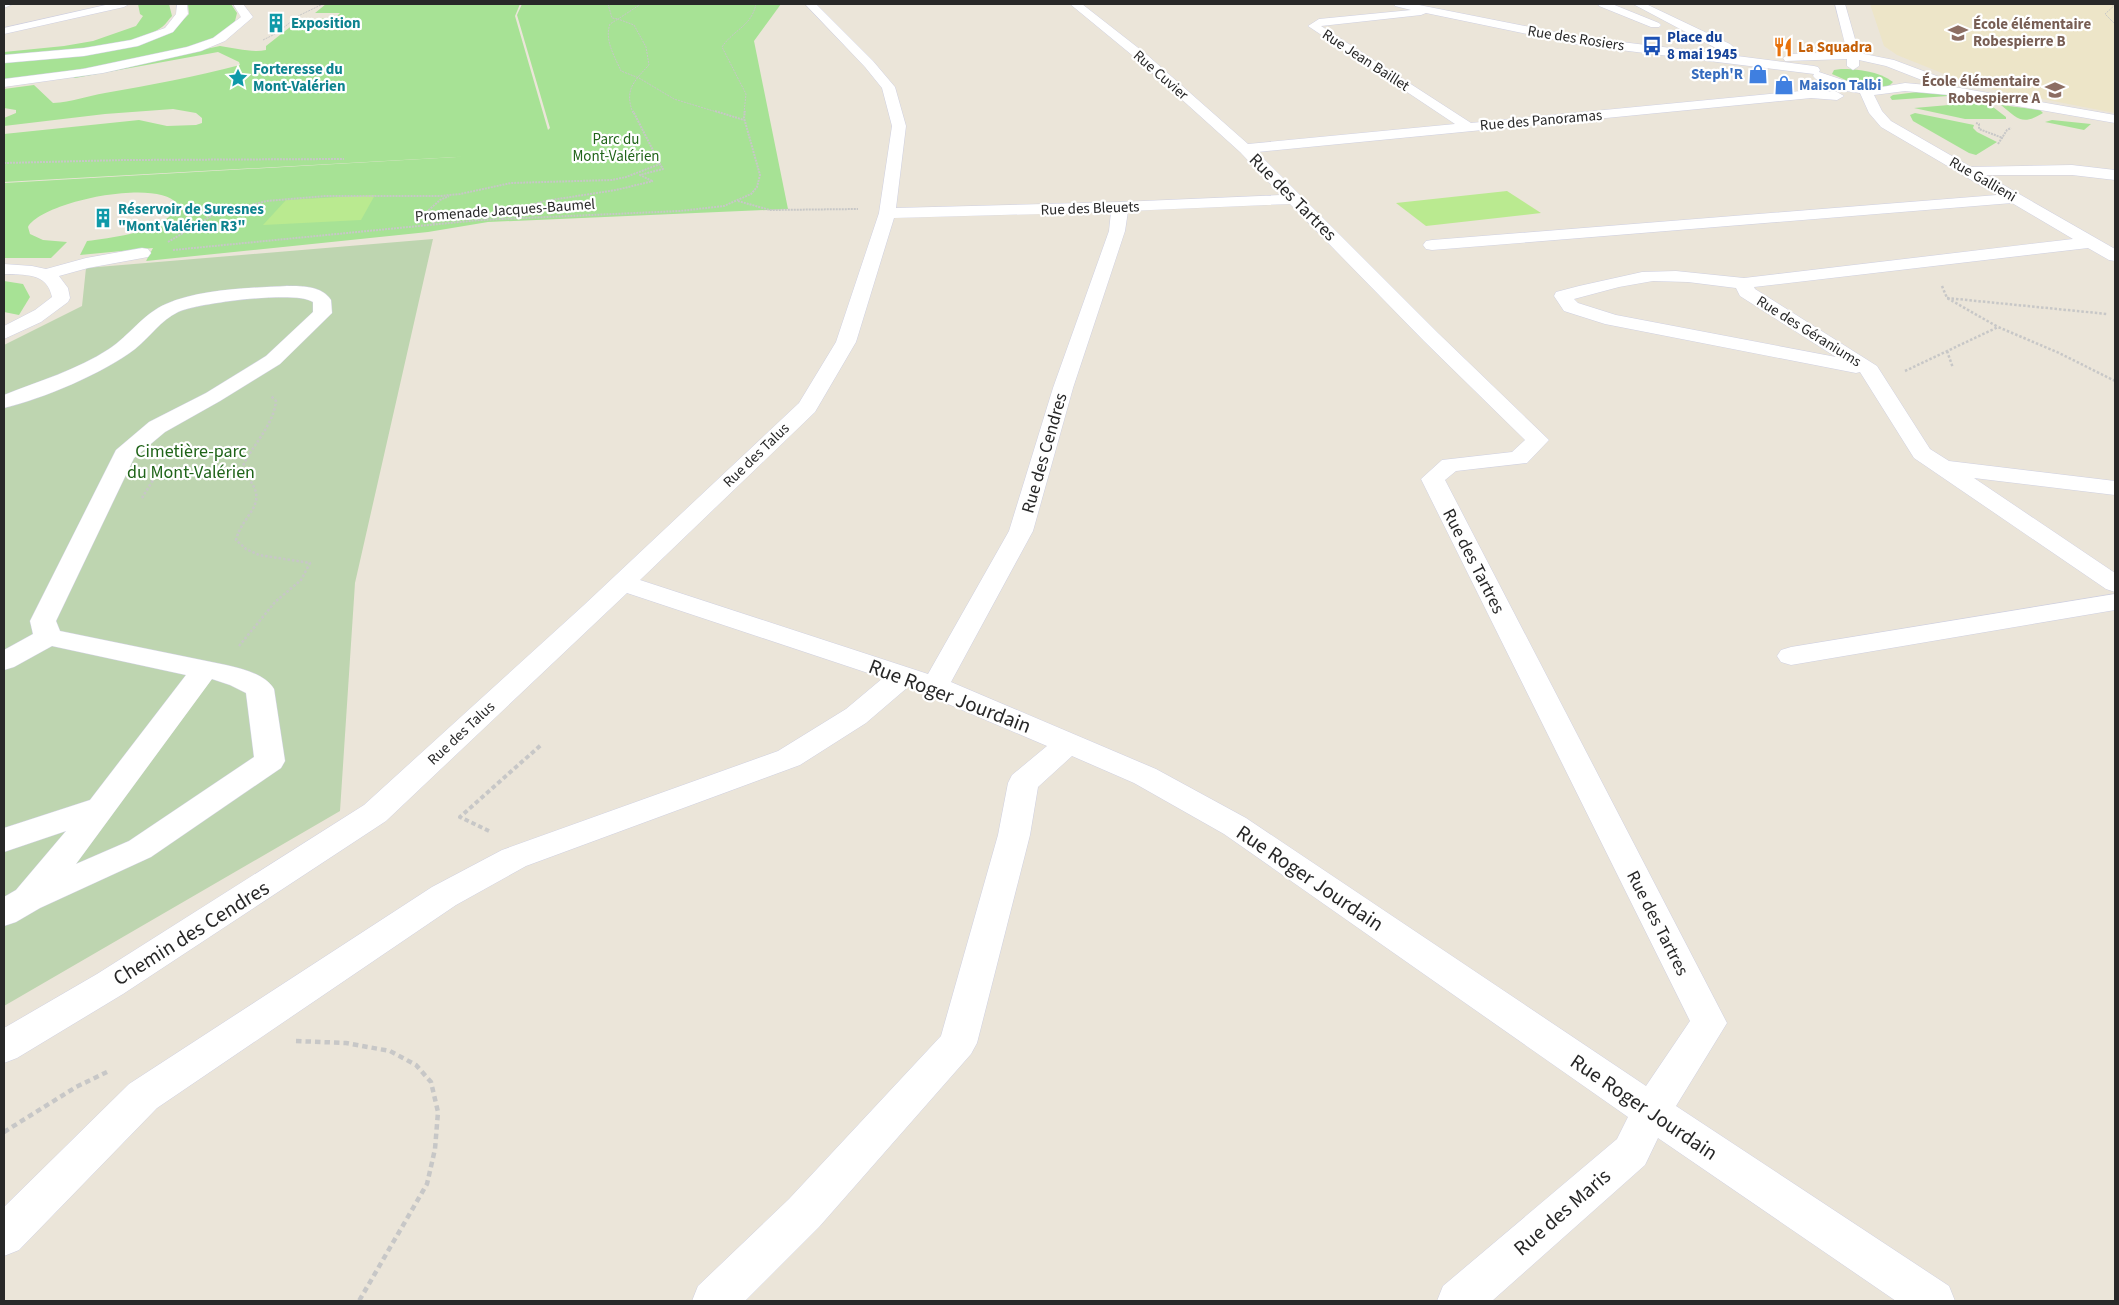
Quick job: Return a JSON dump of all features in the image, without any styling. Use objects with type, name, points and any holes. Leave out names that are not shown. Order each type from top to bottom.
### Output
[{"type":"street","points":[[4,31],[124,4]]},
{"type":"street","points":[[4,60],[84,52],[134,42],[169,30],[182,14],[182,4]]},
{"type":"street","points":[[4,83],[75,75],[202,46],[218,40],[247,17],[238,4]]},
{"type":"street","name":"Rue des Talus","points":[[375,813],[622,583],[807,407],[846,342],[876,211],[899,126],[888,87],[870,64],[810,4]]},
{"type":"street","name":"Rue Cuvier","points":[[1075,4],[1142,57],[1245,149]]},
{"type":"street","name":"Rue des Rosiers","points":[[1399,4],[1580,41],[1681,52],[1814,70]]},
{"type":"street","points":[[1603,4],[1686,38],[1687,40],[1681,52]]},
{"type":"street","points":[[1638,4],[1726,47],[1735,54],[1734,59]]},
{"type":"street","points":[[1840,4],[1848,30],[1853,60]]},
{"type":"street","name":"Rue Jean Baillet","points":[[1431,12],[1319,22],[1314,26],[1468,127]]},
{"type":"street","points":[[1962,94],[1950,86],[1890,63],[1853,60],[1779,59],[1771,64],[1769,68],[1837,96],[1869,95],[1905,86],[2115,119]]},
{"type":"street","points":[[1896,103],[1830,81],[1821,77],[1814,70],[1819,66],[1853,60],[1901,79],[1905,86]]},
{"type":"street","name":"Rue des Panoramas","points":[[1245,149],[1811,94],[1837,96]]},
{"type":"street","points":[[1915,102],[1960,98],[1962,94]]},
{"type":"street","name":"Rue Gallieni","points":[[1869,95],[1876,113],[1886,124],[2115,256]]},
{"type":"street","name":"Rue des Tartres","points":[[1245,149],[1538,440],[1520,458],[1450,465],[1433,479],[1709,1024],[1651,1112]]},
{"type":"street","points":[[1970,171],[2064,170],[2115,175]]},
{"type":"street","points":[[1432,245],[2017,198]]},
{"type":"street","name":"Rue des Bleuets","points":[[876,211],[1120,207],[1294,199]]},
{"type":"street","name":"Rue des Cendres","points":[[920,680],[1021,532],[1064,388],[1117,231],[1120,207]]},
{"type":"street","name":"Rue des Géraniums","points":[[2092,242],[1744,283],[1746,292],[1874,376],[1922,453],[2115,584]]},
{"type":"street","points":[[4,269],[37,272],[146,253]]},
{"type":"street","points":[[4,333],[37,316],[61,298],[60,287],[56,281],[37,272]]},
{"type":"street","points":[[1744,283],[1688,277],[1651,276],[1563,296],[1571,307],[1612,320],[1874,376]]},
{"type":"street","points":[[4,402],[97,364],[128,345],[159,315],[175,306],[196,300],[285,292],[312,293],[322,300],[323,313],[273,360],[213,397],[156,427],[124,455],[43,621],[48,637]]},
{"type":"street","points":[[1943,468],[2115,488]]},
{"type":"street","name":"Rue Roger Jourdain","points":[[622,583],[920,680],[1146,776],[1235,826],[1651,1112],[1933,1301]]},
{"type":"street","points":[[1791,656],[2115,602]]},
{"type":"street","points":[[4,662],[48,637],[212,670],[245,680],[260,689],[270,761],[140,848],[16,906]]},
{"type":"street","points":[[16,906],[101,808],[212,670]]},
{"type":"street","points":[[4,1236],[143,1096],[444,896],[514,858],[789,758],[856,716],[920,680]]},
{"type":"street","points":[[714,1301],[804,1214],[958,1043],[1014,835],[1023,783],[1069,743]]},
{"type":"street","points":[[4,840],[101,808]]},
{"type":"street","name":"Chemin des Cendres","points":[[4,1047],[126,974],[375,813]]},
{"type":"street","name":"Rue des Maris","points":[[1459,1301],[1631,1152],[1651,1112]]},
{"type":"path","points":[[480,220],[545,201],[649,183],[653,181],[640,175],[664,169],[636,122],[629,94],[633,84],[649,64],[646,47],[634,25],[612,18],[608,4]]},
{"type":"path","points":[[641,4],[608,27],[613,53],[621,71],[639,78],[674,99],[745,120]]},
{"type":"path","name":"Promenade Jacques-Baumel","points":[[146,253],[480,220],[680,210],[724,206],[738,201],[751,194],[756,187],[760,175],[745,120],[746,94],[744,87],[722,47],[725,40],[745,27],[753,19],[756,4]]},
{"type":"path","points":[[2106,4],[2115,5]]},
{"type":"path","points":[[2115,5],[2105,14],[2115,24]]},
{"type":"path","points":[[1970,122],[1979,124],[1979,129],[2003,138]]},
{"type":"path","points":[[4,163],[125,160],[344,159]]},
{"type":"path","name":"Promenade Jacques-Baumel","points":[[146,253],[201,220],[259,203],[302,197],[460,194],[511,182],[621,178],[660,164]]},
{"type":"path","points":[[433,225],[441,216],[422,216],[440,200],[460,194]]},
{"type":"path","points":[[738,201],[770,210],[876,211]]},
{"type":"path","points":[[1930,260],[1947,298],[1998,327],[2057,352],[2115,381]]},
{"type":"path","points":[[1947,298],[2107,314]]},
{"type":"path","points":[[1874,376],[1947,351],[1998,327]]},
{"type":"path","points":[[1947,351],[1953,368]]},
{"type":"path","points":[[212,670],[275,602],[301,580],[310,563],[305,560],[286,560],[263,556],[243,548],[236,540],[237,533],[255,508],[255,491],[249,477],[241,470],[251,449],[275,412],[276,402],[270,395],[263,394]]},
{"type":"path","points":[[141,499],[146,494],[175,446],[176,434],[156,427]]},
{"type":"path","points":[[533,851],[460,817],[542,744]]},
{"type":"path","points":[[229,1038],[346,1044],[390,1051],[416,1065],[431,1082],[438,1112],[435,1149],[427,1184],[359,1301]]},
{"type":"shaded area","points":[[1870,4],[2115,4],[2115,113],[1974,86],[1897,55],[1884,46]]},
{"type":"green space","points":[[138,4],[169,4],[172,16],[162,27],[148,35],[130,41],[86,50],[4,58],[4,52],[93,41],[136,26],[143,16],[140,14]]},
{"type":"green space","points":[[188,4],[231,4],[237,13],[235,21],[220,35],[206,42],[131,61],[4,81],[4,61],[81,54],[171,32],[189,14]]},
{"type":"green space","name":"Parc du Mont-Valérien","points":[[326,4],[520,4],[515,16],[548,130],[550,128],[517,15],[522,4],[781,4],[754,41],[788,209],[488,222],[428,232],[146,261],[153,248],[80,255],[87,241],[130,234],[161,223],[170,216],[177,204],[166,196],[148,193],[126,193],[77,201],[38,217],[28,227],[30,234],[43,240],[67,242],[51,258],[4,258],[4,183],[474,156],[4,182],[4,134],[139,120],[167,126],[196,125],[202,123],[202,118],[196,113],[173,109],[105,114],[4,126],[4,118],[16,113],[16,110],[4,108],[4,89],[34,85],[53,103],[240,65],[239,62],[218,52],[73,77],[220,46],[249,51],[266,50],[266,46],[299,20],[335,18],[340,13],[315,13]]},
{"type":"green space","points":[[1834,70],[1868,71],[1881,75],[1893,82],[1888,87],[1857,85],[1832,74]]},
{"type":"green space","points":[[1917,92],[1945,94],[1948,96],[1892,100],[1890,97]]},
{"type":"green space","points":[[1984,102],[2006,117],[2006,119],[1965,119],[1914,108]]},
{"type":"green space","points":[[2001,105],[2040,110],[2043,113],[2025,120],[2016,117]]},
{"type":"green space","points":[[1915,113],[1974,125],[1973,128],[1977,132],[1997,142],[1976,155],[1969,153],[1913,121],[1910,115]]},
{"type":"green space","points":[[2052,120],[2091,124],[2084,130],[2045,122]]},
{"type":"green space","points":[[1507,191],[1541,213],[1426,226],[1396,203]]},
{"type":"green space","points":[[375,195],[361,220],[263,225],[286,200]]},
{"type":"green space","name":"Cimetière-parc du Mont-Valérien","points":[[433,239],[355,583],[340,811],[4,1006],[4,345],[82,306],[86,268]]},
{"type":"green space","points":[[4,281],[23,284],[30,297],[19,315],[4,312]]},
{"type":"place","name":"Exposition","points":[[276,23]]},
{"type":"place","name":"École élémentaire Robespierre B","points":[[1958,33]]},
{"type":"place","name":"Place du 8 mai 1945","points":[[1652,46]]},
{"type":"place","name":"La Squadra","points":[[1783,47]]},
{"type":"place","name":"Steph'R","points":[[1758,74]]},
{"type":"place","name":"Forteresse du Mont-Valérien","points":[[238,78]]},
{"type":"place","name":"Maison Talbi","points":[[1784,85]]},
{"type":"place","name":"École élémentaire Robespierre A","points":[[2055,90]]},
{"type":"place","name":"Réservoir de Suresnes \"Mont Valérien R3\"","points":[[103,218]]}]
